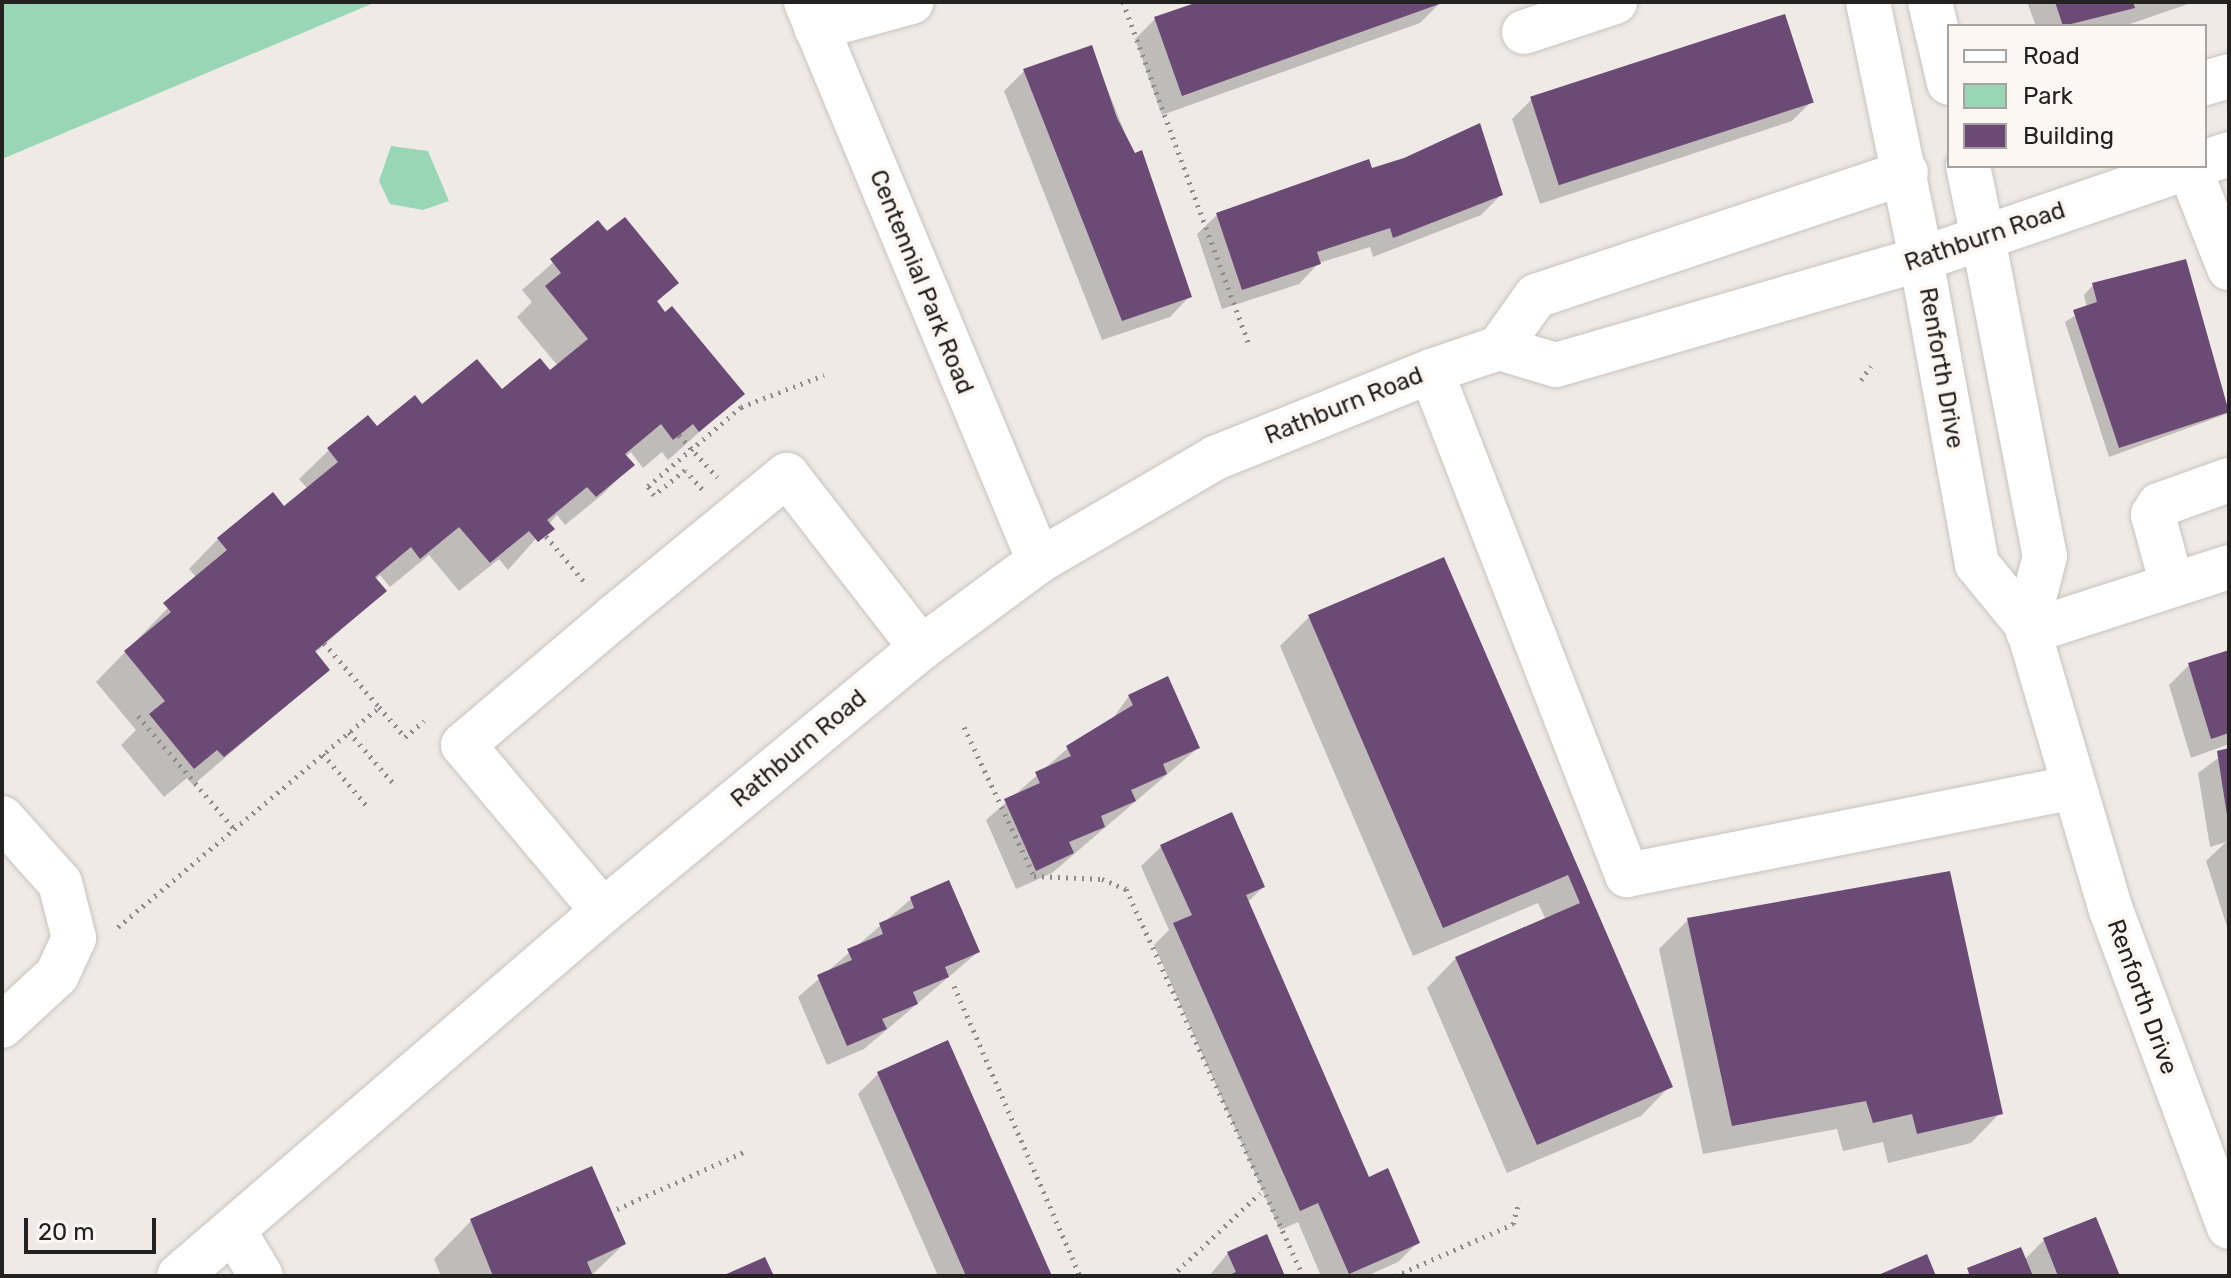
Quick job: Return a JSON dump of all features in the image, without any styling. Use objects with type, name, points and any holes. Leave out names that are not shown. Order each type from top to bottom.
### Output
[{"type":"street","points":[[811,15],[912,2]]},
{"type":"street","points":[[1524,32],[1615,2]]},
{"type":"street","name":"Renforth Drive","points":[[1868,2],[1906,172],[1977,564],[2028,628],[2071,788],[2229,1227]]},
{"type":"street","points":[[1930,2],[1947,74]]},
{"type":"street","name":"Centennial Park Road","points":[[811,15],[1039,561]]},
{"type":"street","points":[[2207,82],[2229,76]]},
{"type":"street","points":[[1499,348],[1536,296],[1906,172],[1947,162]]},
{"type":"street","points":[[1968,168],[2045,556],[2028,628],[2229,567]]},
{"type":"street","name":"Rathburn Road","points":[[179,1276],[603,911],[921,648],[1039,561],[1215,458],[1431,371],[1499,348],[1556,365],[1921,259],[2187,168]]},
{"type":"street","points":[[2205,168],[2229,268]]},
{"type":"street","points":[[1431,371],[1627,875],[2071,788]]},
{"type":"street","points":[[603,911],[463,745],[614,617],[787,475],[921,648]]},
{"type":"street","points":[[2172,585],[2153,515],[2159,505],[2229,480]]},
{"type":"street","points":[[2,818],[60,883],[74,938],[57,975],[2,1026]]},
{"type":"street","points":[[234,1231],[261,1276]]},
{"type":"path","points":[[1123,2],[1249,344]]},
{"type":"path","points":[[1861,380],[1871,366]]},
{"type":"path","points":[[703,490],[685,470],[654,495],[648,486],[741,407],[824,375]]},
{"type":"path","points":[[679,435],[718,476],[691,499]]},
{"type":"path","points":[[546,536],[614,617]]},
{"type":"path","points":[[574,595],[598,575]]},
{"type":"path","points":[[324,643],[405,737],[429,716]]},
{"type":"path","points":[[119,927],[379,707]]},
{"type":"path","points":[[138,716],[235,830]]},
{"type":"path","points":[[964,727],[1034,876],[1102,879],[1126,889],[1260,1193],[1303,1276]]},
{"type":"path","points":[[349,732],[393,783]]},
{"type":"path","points":[[323,754],[367,806]]},
{"type":"path","points":[[954,986],[1080,1276]]},
{"type":"path","points":[[617,1209],[744,1152]]},
{"type":"path","points":[[1172,1276],[1260,1193]]},
{"type":"path","points":[[1395,1276],[1513,1224],[1519,1201]]},
{"type":"green space","points":[[2,2],[376,2],[2,159]]},
{"type":"green space","points":[[391,146],[428,151],[449,201],[423,210],[390,204],[379,181]]},
{"type":"building","points":[[1198,2],[1445,2],[1182,96],[1154,17]]},
{"type":"building","points":[[2055,2],[2133,2],[2135,8],[2071,24],[2062,24]]},
{"type":"building","points":[[1785,14],[1814,102],[1559,185],[1530,97]]},
{"type":"building","points":[[1092,45],[1117,118],[1135,153],[1142,150],[1192,297],[1122,321],[1023,69]]},
{"type":"building","points":[[1480,123],[1503,195],[1393,238],[1390,228],[1317,252],[1321,264],[1242,290],[1216,213],[1369,159],[1372,168],[1404,158]]},
{"type":"building","points":[[625,217],[679,283],[657,301],[665,312],[672,306],[745,394],[699,432],[693,424],[673,440],[661,424],[625,454],[635,465],[596,497],[587,487],[547,520],[555,529],[538,542],[529,531],[490,563],[459,527],[420,559],[411,547],[375,577],[387,591],[315,651],[330,670],[224,757],[217,750],[194,769],[149,714],[165,701],[124,651],[171,612],[163,603],[227,550],[217,538],[273,492],[284,506],[338,462],[327,448],[368,415],[377,426],[415,395],[422,404],[477,359],[502,389],[540,358],[550,370],[588,339],[545,286],[561,273],[550,259],[598,220],[607,231]]},
{"type":"building","points":[[2186,259],[2229,412],[2119,448],[2073,310],[2097,302],[2092,283]]},
{"type":"building","points":[[1444,557],[1673,1087],[1537,1145],[1455,957],[1580,903],[1568,875],[1443,928],[1308,615]]},
{"type":"building","points":[[2229,650],[2229,733],[2211,739],[2188,663]]},
{"type":"building","points":[[1168,676],[1200,748],[1163,764],[1167,774],[1131,790],[1136,801],[1101,816],[1105,827],[1069,842],[1074,853],[1036,871],[1004,799],[1040,783],[1035,772],[1071,756],[1066,746],[1133,705],[1128,695]]},
{"type":"building","points":[[2229,748],[2229,821],[2228,821],[2217,751]]},
{"type":"building","points":[[1232,812],[1265,887],[1246,895],[1369,1177],[1388,1168],[1420,1243],[1349,1274],[1318,1203],[1300,1211],[1173,923],[1192,915],[1160,845]]},
{"type":"building","points":[[1950,871],[2003,1114],[1917,1134],[1912,1114],[1873,1123],[1866,1101],[1732,1126],[1687,918]]},
{"type":"building","points":[[949,880],[980,952],[945,967],[949,977],[913,992],[918,1004],[882,1019],[887,1029],[847,1046],[817,975],[852,960],[847,949],[883,934],[879,923],[914,908],[910,897]]},
{"type":"building","points":[[948,1040],[1052,1276],[966,1276],[877,1072]]},
{"type":"building","points":[[592,1166],[626,1244],[587,1262],[593,1276],[493,1276],[470,1219]]},
{"type":"building","points":[[2096,1217],[2120,1276],[2058,1276],[2043,1238]]},
{"type":"building","points":[[1267,1234],[1285,1276],[1227,1276],[1236,1272],[1227,1252]]},
{"type":"building","points":[[2021,1247],[2033,1276],[1970,1276],[1967,1268]]},
{"type":"building","points":[[1927,1254],[1936,1276],[1876,1276]]},
{"type":"building","points":[[765,1257],[774,1276],[722,1276]]}]
